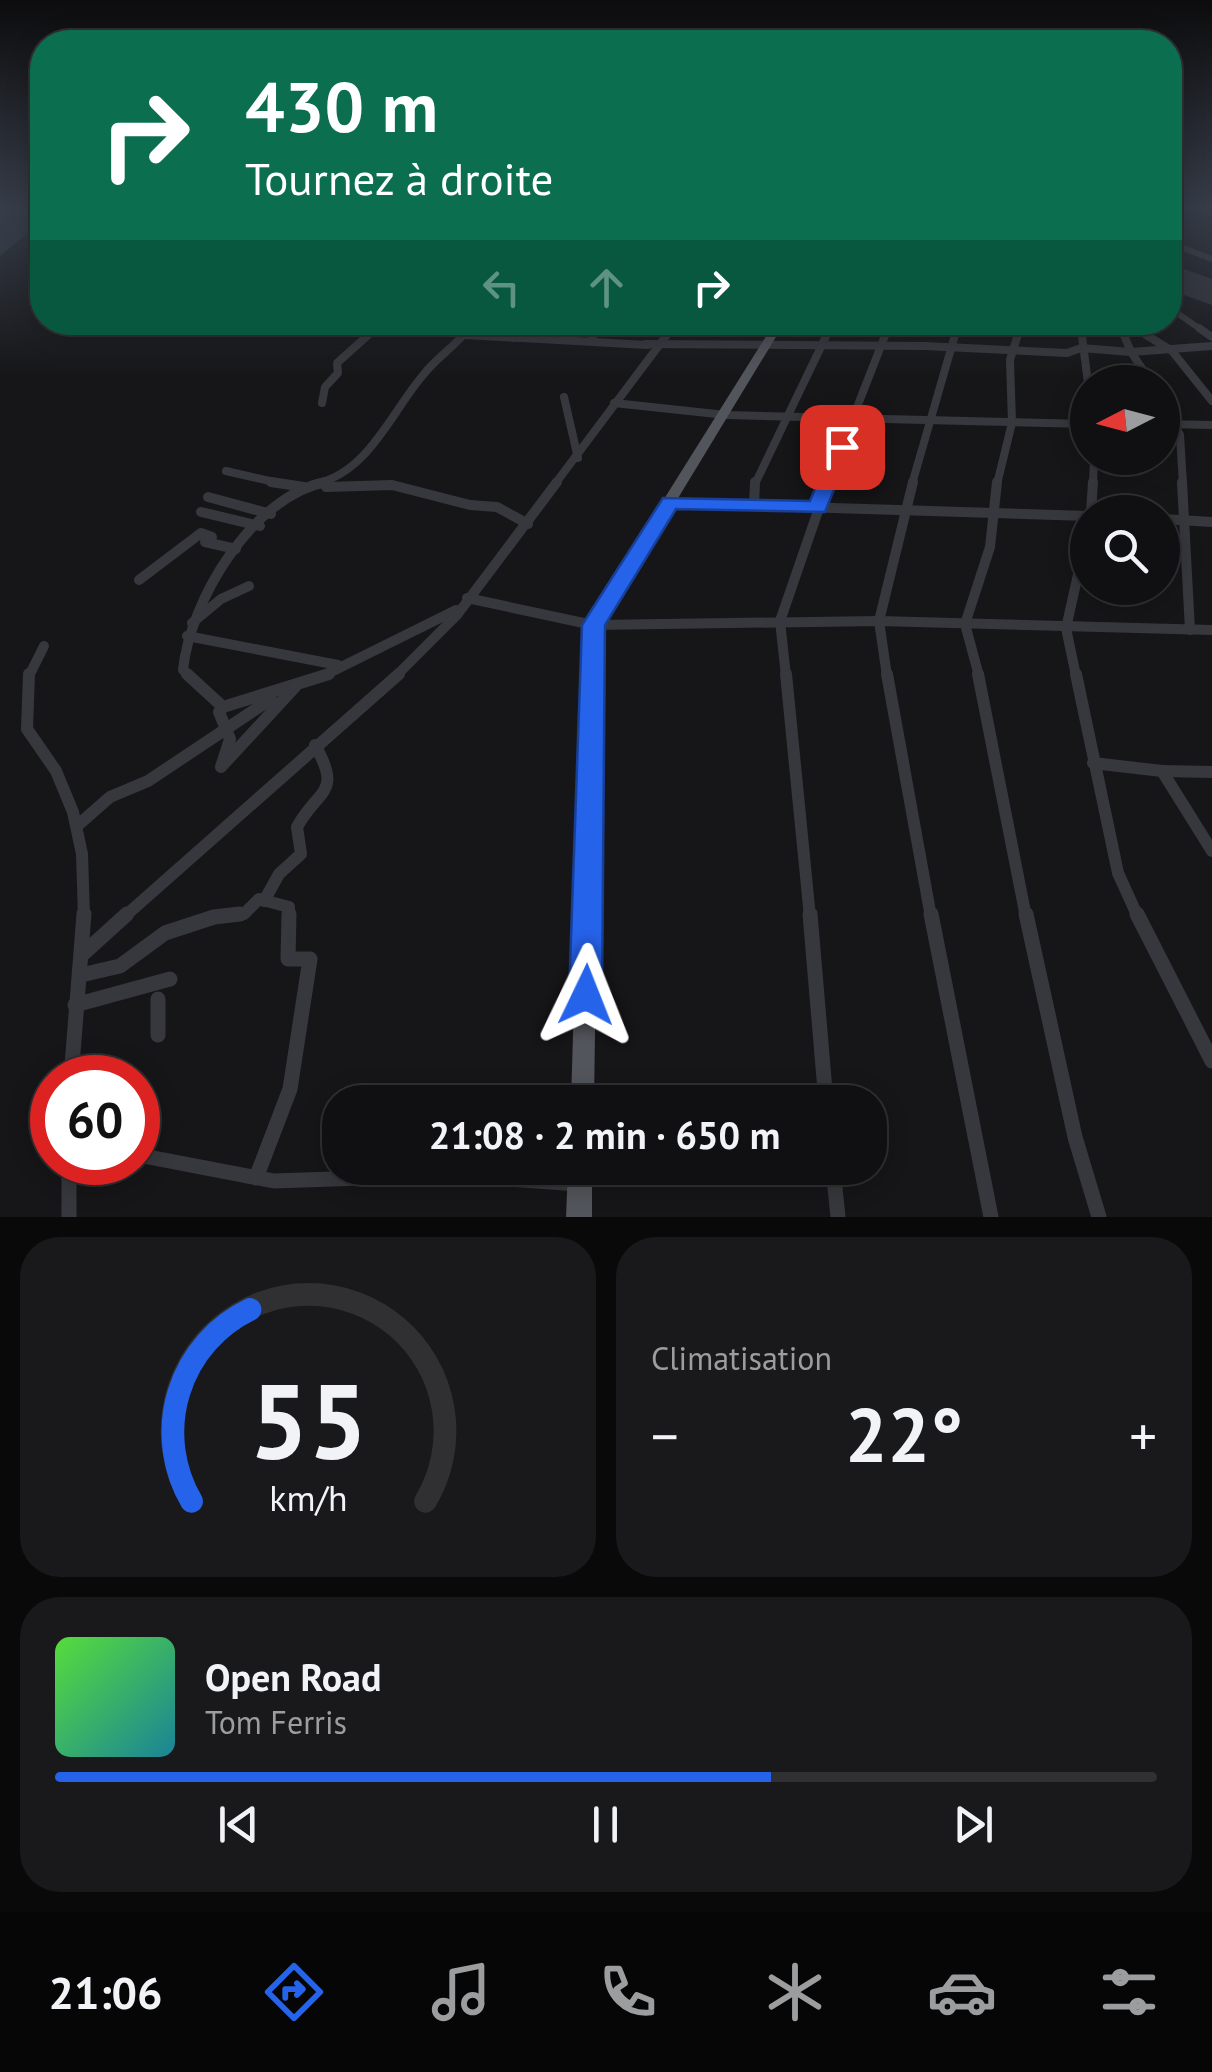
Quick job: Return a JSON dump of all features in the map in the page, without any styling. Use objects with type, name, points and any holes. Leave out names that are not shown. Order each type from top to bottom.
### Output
[{"type":"main road","points":[[582,1085],[593,625],[772,335]]},
{"type":"main road","points":[[578,1217],[580,1185]]},
{"type":"street","points":[[1182,316],[1212,337]]},
{"type":"street","points":[[322,404],[327,383],[338,373],[337,363],[368,335]]},
{"type":"street","points":[[223,707],[183,670],[189,630],[215,576],[270,514],[302,487],[328,484],[345,474],[431,364],[465,335],[662,346],[880,346],[1068,353],[1081,348],[1131,352],[1212,346]]},
{"type":"street","points":[[590,341],[594,335]]},
{"type":"street","points":[[84,953],[315,745],[400,674],[528,524],[614,403],[669,335]]},
{"type":"street","points":[[754,506],[754,478],[778,440],[826,335]]},
{"type":"street","points":[[825,1085],[797,766],[780,621],[818,507],[885,335]]},
{"type":"street","points":[[955,335],[928,419],[880,621],[897,746],[990,1217]]},
{"type":"street","points":[[1017,335],[1012,350],[1012,423],[990,547],[980,588],[964,624],[988,710],[1001,804],[1075,1137],[1099,1217]]},
{"type":"street","points":[[1080,335],[1084,365]]},
{"type":"street","points":[[1124,335],[1139,365]]},
{"type":"street","points":[[1146,335],[1172,351],[1212,401]]},
{"type":"street","points":[[564,397],[578,458]]},
{"type":"street","points":[[614,403],[726,415],[1070,424]]},
{"type":"street","points":[[1180,424],[1212,425]]},
{"type":"street","points":[[1180,435],[1190,630]]},
{"type":"street","points":[[226,471],[256,476],[276,485],[392,485],[470,505],[497,507],[528,524]]},
{"type":"street","points":[[208,497],[270,514]]},
{"type":"street","points":[[670,502],[1070,514]]},
{"type":"street","points":[[201,512],[260,526]]},
{"type":"street","points":[[1180,520],[1212,522]]},
{"type":"street","points":[[139,580],[201,533],[212,537],[206,542],[236,549]]},
{"type":"street","points":[[189,630],[221,599],[249,586]]},
{"type":"street","points":[[294,686],[221,767],[230,740],[219,712],[223,707],[294,686],[346,665],[418,633],[464,602],[593,625],[880,621],[1212,630]]},
{"type":"street","points":[[1071,605],[1066,628],[1118,872],[1163,970],[1212,1061]]},
{"type":"street","points":[[189,630],[327,665],[346,665]]},
{"type":"street","points":[[44,646],[29,673],[27,729],[52,758],[72,802],[84,863],[84,953],[72,1055]]},
{"type":"street","points":[[77,826],[110,797],[148,781],[294,686]]},
{"type":"street","points":[[264,901],[279,874],[301,854],[294,838],[295,826],[328,789],[329,773],[315,745]]},
{"type":"street","points":[[1093,763],[1212,772]]},
{"type":"street","points":[[1162,771],[1212,851]]},
{"type":"street","points":[[80,975],[120,966],[165,933],[214,916],[244,914],[259,899],[289,908],[288,958],[310,959],[290,1089],[256,1178]]},
{"type":"street","points":[[158,1035],[159,998],[170,979]]},
{"type":"street","points":[[75,1005],[159,998]]},
{"type":"street","points":[[160,1158],[274,1181],[322,1179]]},
{"type":"street","points":[[69,1217],[70,1185]]},
{"type":"street","points":[[835,1185],[838,1217]]},
{"type":"runway","points":[[1182,281],[1212,293]]},
{"type":"route","points":[[586,995],[593,625],[670,502],[818,507],[842,447]]}]
